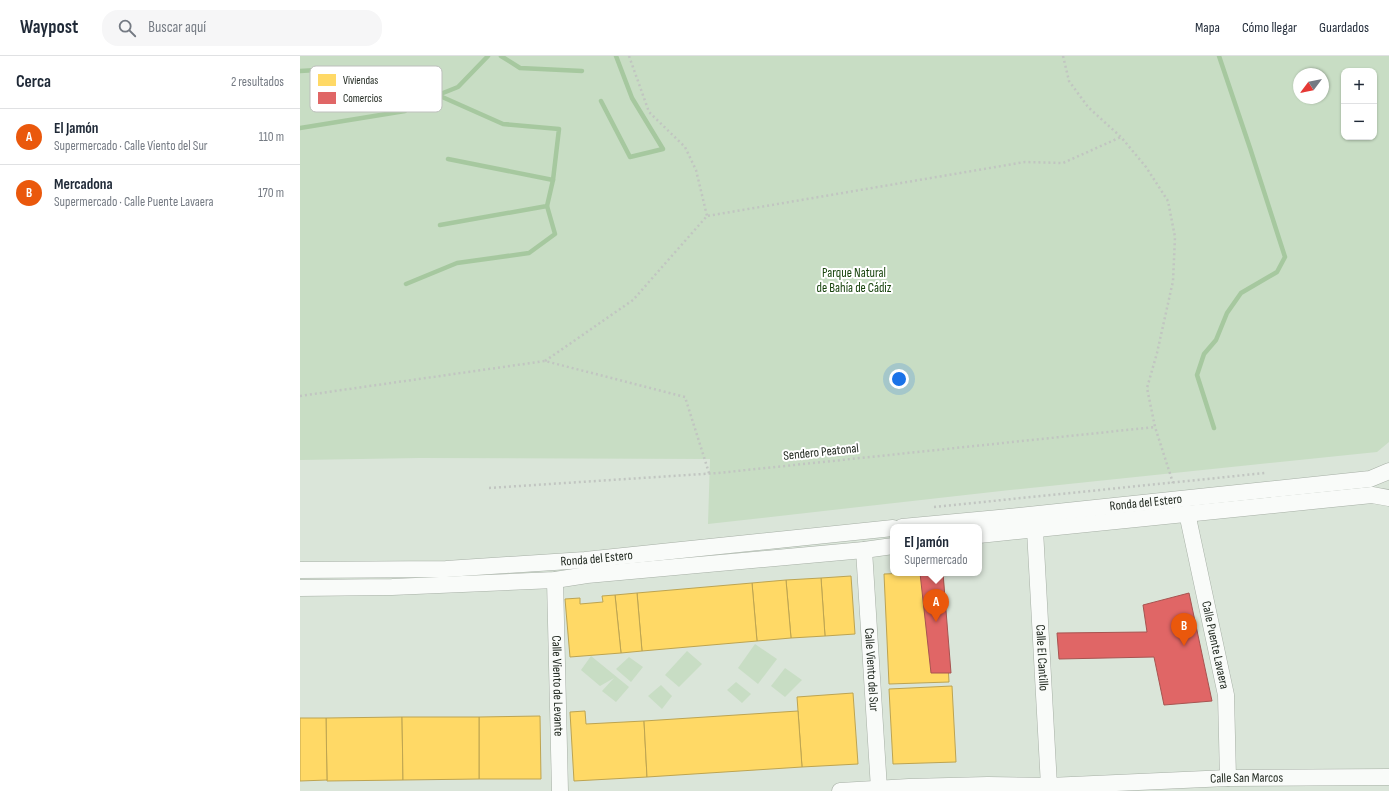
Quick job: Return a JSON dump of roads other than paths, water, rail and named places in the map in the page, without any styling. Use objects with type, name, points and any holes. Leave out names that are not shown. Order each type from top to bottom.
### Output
[{"type":"street","name":"Ronda del Estero","points":[[934,524],[1370,478],[1389,471]]},
{"type":"street","name":"Ronda del Estero","points":[[982,535],[1372,495],[1389,498]]},
{"type":"street","name":"Calle Puente Lavaera","points":[[1187,513],[1226,695],[1228,778]]},
{"type":"street","name":"Ronda del Estero","points":[[300,570],[446,569],[585,560],[890,528]]},
{"type":"street","name":"Calle El Cantillo","points":[[1035,530],[1049,786]]},
{"type":"street","name":"Ronda del Estero","points":[[300,588],[392,587],[555,580],[587,575],[890,546]]},
{"type":"street","name":"Calle Viento del Sur","points":[[864,550],[879,789]]},
{"type":"street","name":"Calle Viento de Levante","points":[[555,580],[560,791]]},
{"type":"street","name":"Calle San Marcos","points":[[840,791],[1049,786],[1192,786],[1228,778],[1389,777]]},
{"type":"waterway","points":[[442,93],[458,87],[488,56]]},
{"type":"waterway","points":[[501,56],[520,68],[582,71]]},
{"type":"waterway","points":[[601,101],[630,157],[663,149],[632,98],[616,56]]},
{"type":"waterway","points":[[1214,428],[1197,375],[1204,354],[1216,340],[1227,313],[1241,293],[1277,272],[1285,257],[1219,56]]},
{"type":"waterway","points":[[300,71],[310,70]]},
{"type":"waterway","points":[[442,97],[503,124],[559,129],[553,180],[448,159]]},
{"type":"waterway","points":[[300,128],[399,112]]},
{"type":"waterway","points":[[440,225],[547,206],[553,180]]},
{"type":"waterway","points":[[406,284],[457,263],[529,253],[555,234],[547,206]]},
{"type":"place","name":"El Jamón","points":[[936,622]]},
{"type":"place","name":"Mercadona","points":[[1184,646]]},
{"type":"park label","name":"Parque Natural de Bahía de Cádiz","points":[[854,280]]}]
